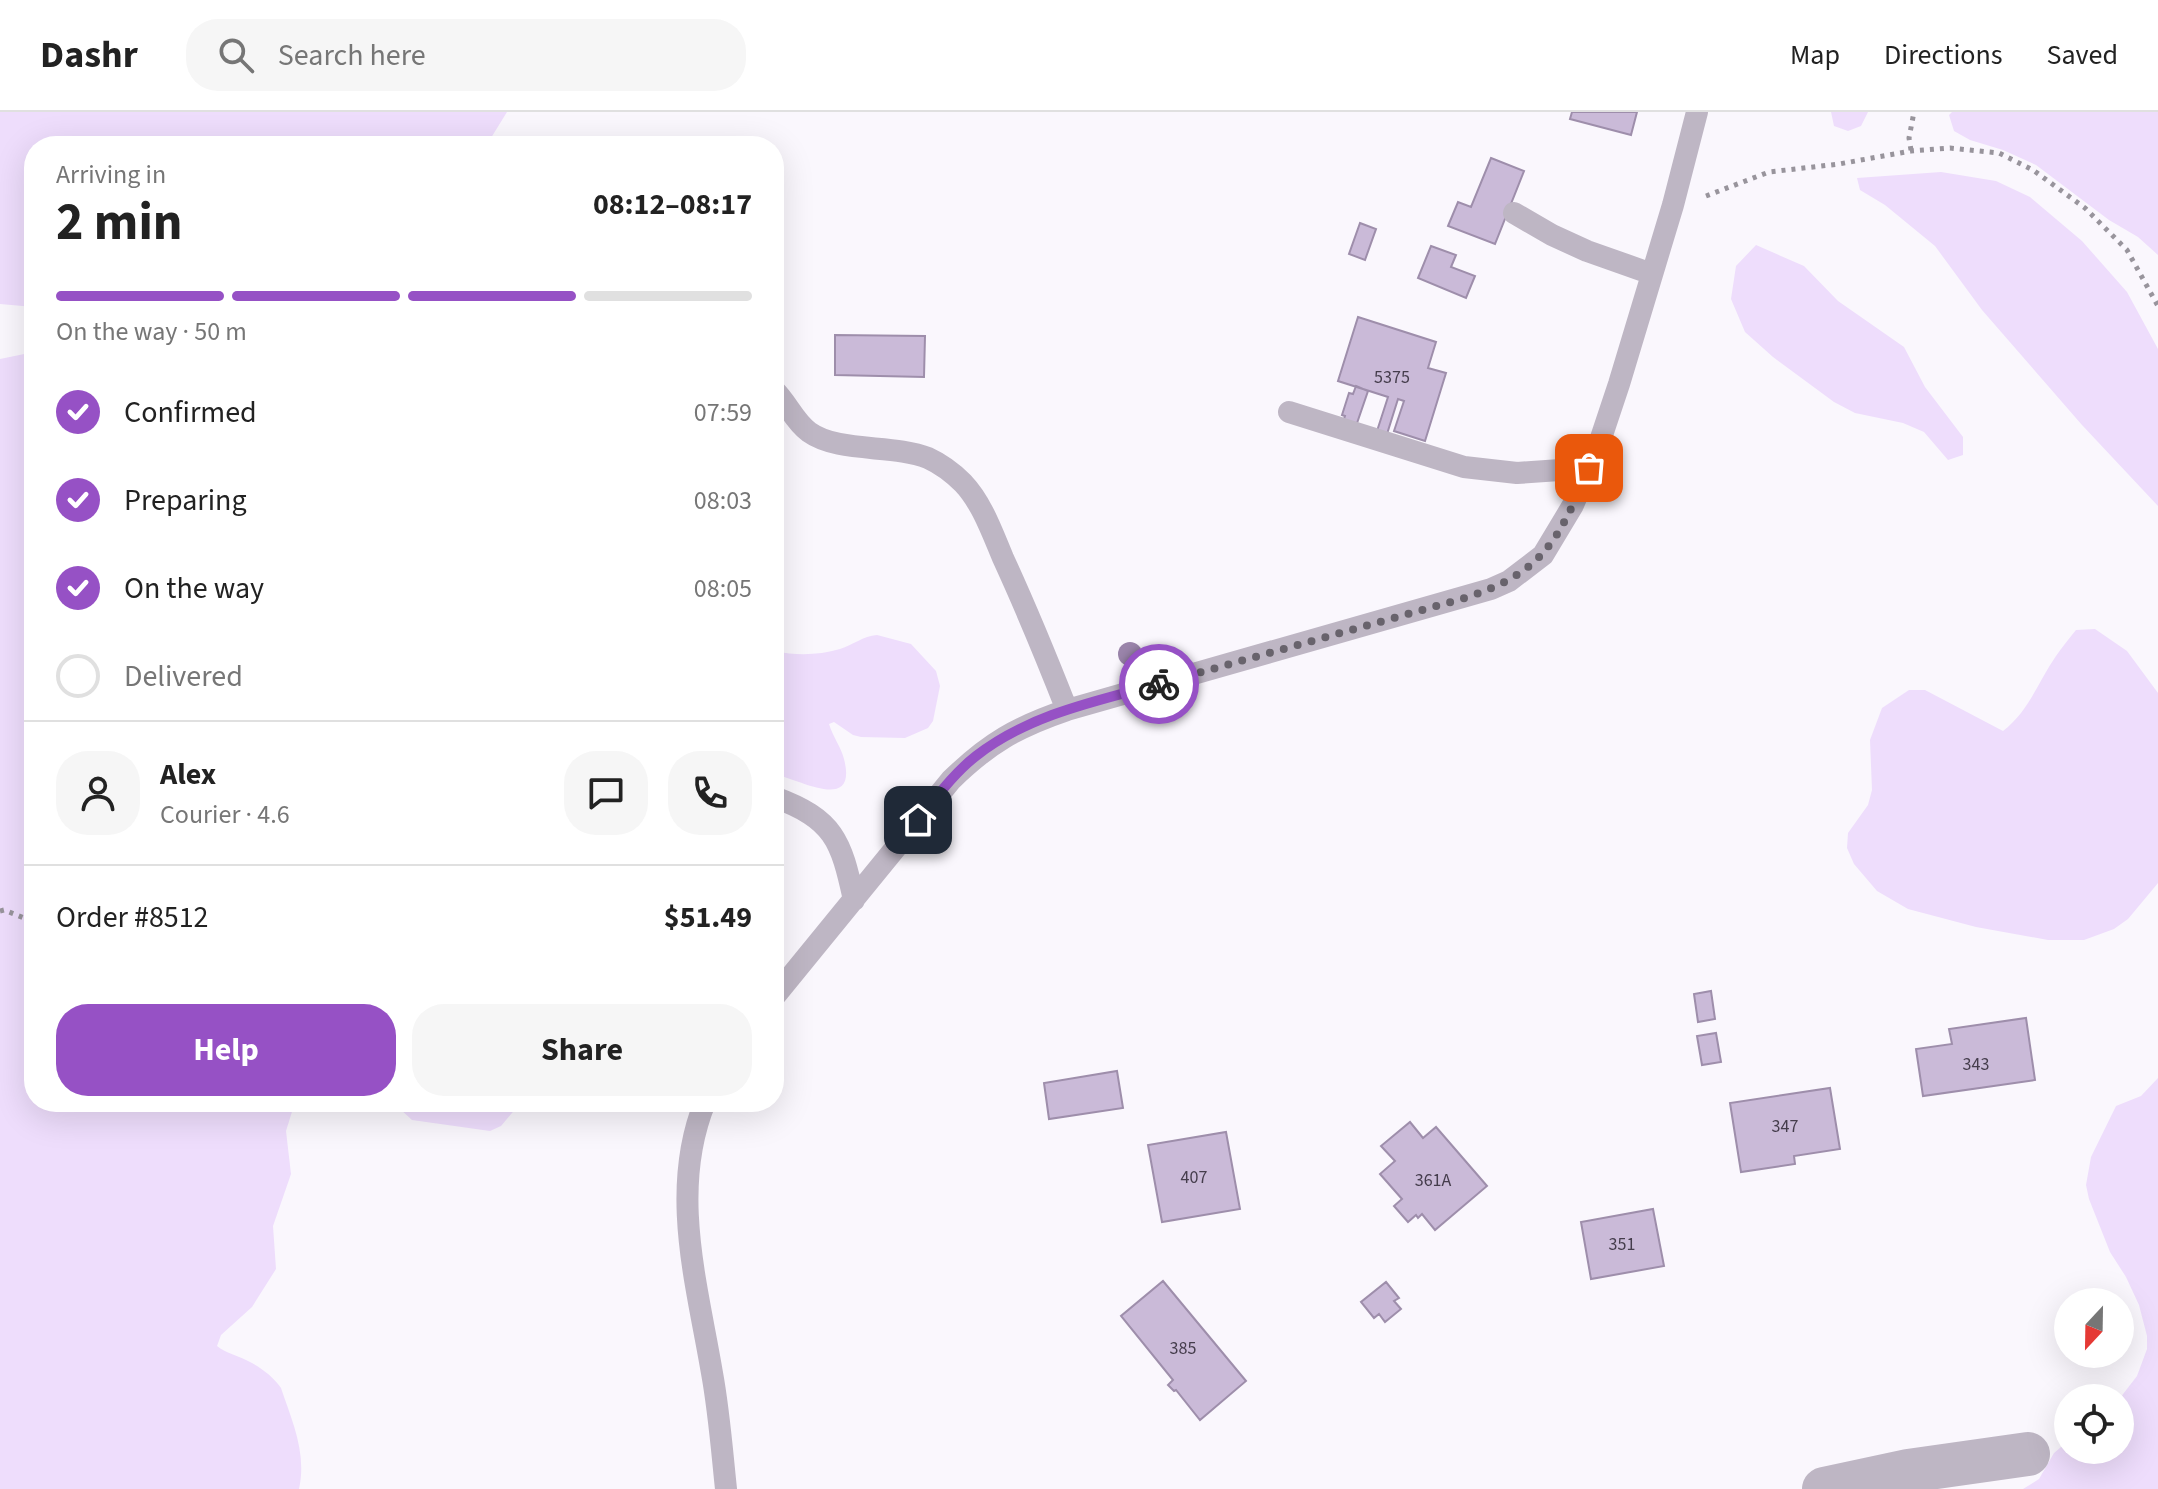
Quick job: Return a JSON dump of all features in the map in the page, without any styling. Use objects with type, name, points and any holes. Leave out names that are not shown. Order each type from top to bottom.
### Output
[{"type":"street","points":[[1824,1489],[1908,1471],[2028,1454]]},
{"type":"lane","points":[[784,985],[951,780],[975,757],[1004,737],[1067,710],[1465,598],[1509,581],[1543,555],[1573,505],[1619,384],[1672,210],[1697,112]]},
{"type":"lane","points":[[1514,213],[1587,251],[1652,274]]},
{"type":"lane","points":[[784,402],[809,432],[823,439],[927,458],[945,467],[964,484],[980,507],[1067,710]]},
{"type":"lane","points":[[1289,412],[1464,467],[1517,473],[1589,468]]},
{"type":"lane","points":[[784,801],[820,820],[835,837],[846,864],[854,900]]},
{"type":"lane","points":[[701,1112],[692,1138],[687,1201],[690,1243],[713,1378],[726,1489]]},
{"type":"path","points":[[1911,151],[1909,138],[1914,112]]},
{"type":"path","points":[[1672,210],[1769,172],[1867,160],[1911,151],[1950,148],[1999,153],[2033,170],[2085,208],[2127,250],[2158,306]]},
{"type":"path","points":[[0,911],[24,918]]},
{"type":"shaded area","points":[[0,112],[507,112],[492,136],[24,136],[24,306],[0,304]]},
{"type":"shaded area","points":[[1831,112],[1868,112],[1861,126],[1848,131],[1834,126]]},
{"type":"shaded area","points":[[1952,112],[2158,112],[2158,255],[2138,237],[2109,220],[2036,165],[1954,131],[1949,115]]},
{"type":"shaded area","points":[[1941,172],[1996,181],[2030,197],[2082,241],[2127,292],[2158,349],[2158,506],[2082,425],[1982,310],[1935,246],[1885,205],[1860,190],[1857,178]]},
{"type":"shaded area","points":[[1756,245],[1804,266],[1838,301],[1904,347],[1925,387],[1963,437],[1963,455],[1948,460],[1924,432],[1903,423],[1855,413],[1834,402],[1745,332],[1731,299],[1736,266]]},
{"type":"shaded area","points":[[24,354],[24,1112],[292,1112],[286,1131],[291,1174],[273,1226],[276,1269],[252,1307],[221,1335],[217,1346],[261,1368],[281,1388],[300,1450],[299,1489],[0,1489],[0,359]]},
{"type":"shaded area","points":[[2095,629],[2127,651],[2158,693],[2158,883],[2128,919],[2114,929],[2084,940],[2048,940],[1976,927],[1908,909],[1877,891],[1854,864],[1847,848],[1848,833],[1868,805],[1872,790],[1870,740],[1882,708],[1909,690],[1925,690],[2003,731],[2026,705],[2076,630]]},
{"type":"shaded area","points":[[877,635],[911,644],[936,671],[940,686],[933,721],[928,728],[905,738],[861,737],[834,722],[829,724],[844,759],[846,776],[842,785],[824,789],[784,777],[784,653],[824,653]]},
{"type":"shaded area","points":[[2158,1078],[2158,1489],[2023,1489],[2039,1479],[2054,1453],[2054,1464],[2134,1464],[2134,1384],[2131,1384],[2147,1349],[2147,1336],[2134,1288],[2131,1288],[2110,1252],[2086,1185],[2091,1157],[2116,1106],[2141,1096]]},
{"type":"shaded area","points":[[403,1112],[513,1112],[501,1126],[490,1131],[412,1120]]},
{"type":"building","points":[[1572,112],[1637,112],[1631,135],[1570,119]]},
{"type":"building","points":[[1491,158],[1524,171],[1495,244],[1448,226],[1458,202],[1471,207]]},
{"type":"building","points":[[1360,223],[1376,229],[1365,260],[1349,254]]},
{"type":"building","points":[[1431,246],[1456,255],[1451,267],[1475,276],[1466,298],[1418,278]]},
{"type":"building","points":[[1358,317],[1436,342],[1428,368],[1446,373],[1425,441],[1394,431],[1404,401],[1398,399],[1387,434],[1377,431],[1388,397],[1338,381]]},
{"type":"building","points":[[835,335],[925,336],[924,377],[835,375]]},
{"type":"building","points":[[1356,386],[1368,391],[1356,426],[1343,422],[1345,416],[1342,415],[1349,393],[1353,394]]},
{"type":"building","points":[[1711,991],[1715,1019],[1698,1022],[1694,994]]},
{"type":"building","points":[[2026,1018],[2035,1080],[1923,1096],[1916,1049],[1952,1044],[1949,1029]]},
{"type":"building","points":[[1716,1033],[1721,1062],[1702,1065],[1697,1036]]},
{"type":"building","points":[[1117,1071],[1123,1108],[1049,1119],[1044,1083]]},
{"type":"building","points":[[1830,1088],[1840,1149],[1794,1156],[1795,1164],[1741,1172],[1730,1103]]},
{"type":"building","points":[[1410,1122],[1423,1138],[1436,1127],[1487,1186],[1435,1230],[1422,1214],[1408,1222],[1394,1206],[1402,1199],[1380,1174],[1395,1161],[1381,1146]]},
{"type":"building","points":[[1226,1132],[1240,1209],[1162,1222],[1148,1145]]},
{"type":"building","points":[[1653,1209],[1664,1266],[1591,1279],[1581,1222]]},
{"type":"building","points":[[1163,1281],[1246,1381],[1200,1420],[1176,1390],[1168,1385],[1173,1380],[1121,1316]]},
{"type":"building","points":[[1386,1282],[1399,1298],[1394,1301],[1401,1309],[1385,1322],[1379,1314],[1374,1318],[1361,1302]]},
{"type":"way so far","points":[[1159,684],[1465,598],[1509,581],[1543,555],[1573,505],[1589,468]]},
{"type":"route","points":[[918,820],[951,780],[975,757],[1004,737],[1067,710],[1159,684]]}]
